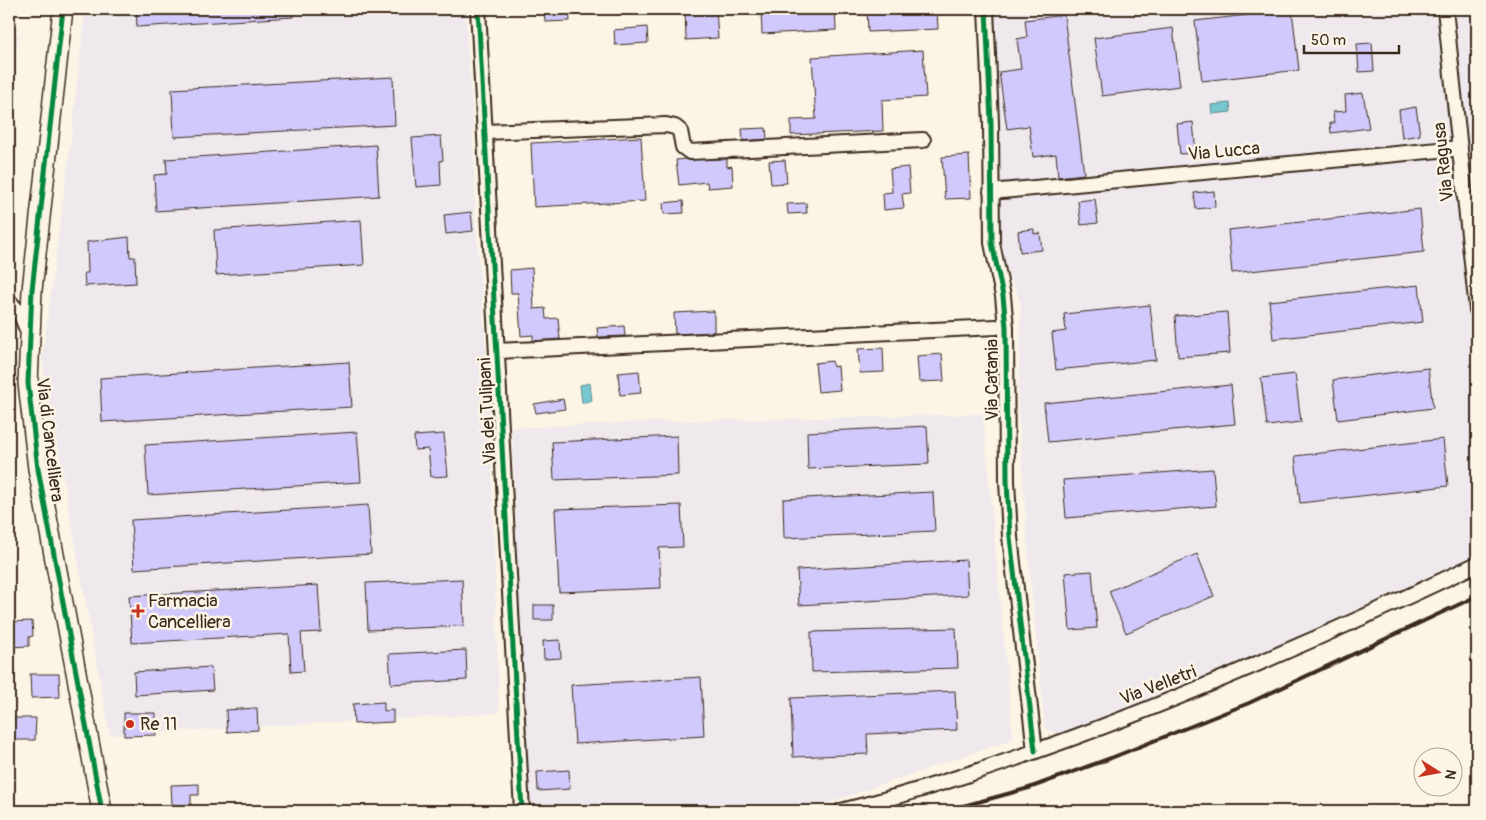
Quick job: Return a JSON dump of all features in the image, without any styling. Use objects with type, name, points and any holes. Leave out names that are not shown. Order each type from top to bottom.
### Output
[{"type":"street","name":"Via di Cancelliera","points":[[63,9],[32,290],[28,334],[28,392],[35,448],[102,811]]},
{"type":"street","name":"Via dei Tulipani","points":[[478,9],[522,811]]},
{"type":"street","name":"Via Catania","points":[[986,9],[991,124],[993,251],[1003,296],[1006,327],[1007,481],[1010,537],[1035,751]]},
{"type":"street","name":"Via Ragusa","points":[[1445,9],[1477,310]]},
{"type":"street","points":[[485,132],[666,125],[675,127],[680,131],[683,147],[690,152],[924,140]]},
{"type":"street","name":"Via Lucca","points":[[991,192],[1460,148]]},
{"type":"street","points":[[28,334],[21,315],[9,299],[20,297],[32,290]]},
{"type":"street","points":[[498,351],[996,327]]},
{"type":"street","name":"Via Velletri","points":[[841,811],[937,784],[1035,751],[1185,695],[1337,631],[1477,564]]},
{"type":"shaded area","points":[[85,9],[465,9],[473,125],[475,211],[490,404],[499,713],[110,735],[42,360],[72,133]]},
{"type":"shaded area","points":[[994,9],[1477,9],[1477,554],[1271,650],[1152,701],[1062,735],[1045,729],[1029,564],[1018,402],[1021,303],[1001,254]]},
{"type":"shaded area","points":[[9,34],[19,36],[9,78]]},
{"type":"shaded area","points":[[9,132],[13,214],[9,230]]},
{"type":"shaded area","points":[[983,414],[1013,739],[828,803],[788,811],[526,811],[512,428],[646,422]]},
{"type":"water","points":[[1230,103],[1231,112],[1212,114],[1211,105]]},
{"type":"water","points":[[590,383],[592,401],[582,403],[580,385]]},
{"type":"building","points":[[136,9],[292,9],[293,17],[137,27]]},
{"type":"building","points":[[544,9],[569,9],[570,21],[545,22]]},
{"type":"building","points":[[685,9],[716,9],[718,38],[686,40]]},
{"type":"building","points":[[761,9],[835,9],[836,30],[762,34]]},
{"type":"building","points":[[867,9],[937,9],[938,29],[868,32]]},
{"type":"building","points":[[1292,10],[1299,70],[1202,81],[1195,21]]},
{"type":"building","points":[[1064,15],[1084,174],[1058,177],[1056,154],[1033,157],[1029,126],[1007,129],[999,72],[1021,69],[1017,39],[1027,37],[1025,20]]},
{"type":"building","points":[[647,27],[648,43],[615,45],[614,30]]},
{"type":"building","points":[[1173,28],[1180,86],[1102,96],[1094,38]]},
{"type":"building","points":[[1372,43],[1374,71],[1359,72],[1357,44]]},
{"type":"building","points":[[923,50],[926,97],[882,100],[883,131],[791,135],[791,120],[816,119],[812,57]]},
{"type":"building","points":[[393,77],[395,125],[174,137],[172,89]]},
{"type":"building","points":[[1363,93],[1369,128],[1331,133],[1330,123],[1334,123],[1333,112],[1346,111],[1345,95]]},
{"type":"building","points":[[1416,107],[1420,135],[1402,138],[1399,110]]},
{"type":"building","points":[[1193,122],[1196,153],[1180,154],[1177,124]]},
{"type":"building","points":[[766,128],[767,139],[743,141],[742,129]]},
{"type":"building","points":[[441,136],[443,160],[440,161],[441,185],[416,187],[412,138]]},
{"type":"building","points":[[641,137],[645,201],[534,207],[531,143]]},
{"type":"building","points":[[376,145],[379,196],[156,211],[154,175],[167,174],[166,159]]},
{"type":"building","points":[[969,155],[971,198],[945,199],[942,157]]},
{"type":"building","points":[[727,159],[727,167],[732,166],[733,186],[708,188],[707,182],[679,185],[676,160]]},
{"type":"building","points":[[785,160],[787,183],[771,184],[769,161]]},
{"type":"building","points":[[908,167],[910,193],[902,194],[904,208],[884,210],[883,193],[892,192],[890,169]]},
{"type":"building","points":[[1214,191],[1215,207],[1196,209],[1194,193]]},
{"type":"building","points":[[1095,199],[1098,223],[1081,225],[1078,201]]},
{"type":"building","points":[[683,201],[684,213],[664,214],[663,203]]},
{"type":"building","points":[[806,203],[807,213],[788,214],[787,204]]},
{"type":"building","points":[[1420,209],[1424,252],[1232,273],[1228,230]]},
{"type":"building","points":[[471,212],[473,231],[446,234],[444,215]]},
{"type":"building","points":[[361,220],[364,265],[216,275],[214,230]]},
{"type":"building","points":[[1034,229],[1034,234],[1040,233],[1042,250],[1020,252],[1018,231]]},
{"type":"building","points":[[129,237],[130,257],[135,257],[136,283],[85,286],[84,273],[88,273],[87,242]]},
{"type":"building","points":[[532,268],[534,309],[545,308],[546,319],[558,318],[560,339],[533,341],[533,335],[521,336],[518,293],[511,293],[510,270]]},
{"type":"building","points":[[1419,285],[1423,322],[1273,339],[1269,301]]},
{"type":"building","points":[[1150,305],[1156,360],[1056,370],[1052,333],[1066,331],[1064,314]]},
{"type":"building","points":[[714,311],[714,332],[675,334],[674,313]]},
{"type":"building","points":[[1227,312],[1230,353],[1178,357],[1175,316]]},
{"type":"building","points":[[624,326],[625,336],[598,337],[597,328]]},
{"type":"building","points":[[883,348],[884,372],[860,373],[858,349]]},
{"type":"building","points":[[942,354],[944,381],[919,382],[917,356]]},
{"type":"building","points":[[832,361],[833,367],[838,366],[840,390],[818,392],[815,363]]},
{"type":"building","points":[[349,362],[352,407],[102,422],[100,378]]},
{"type":"building","points":[[1428,368],[1433,408],[1338,420],[1333,380]]},
{"type":"building","points":[[639,371],[641,393],[620,395],[618,373]]},
{"type":"building","points":[[1295,374],[1301,422],[1267,426],[1261,378]]},
{"type":"building","points":[[1231,385],[1235,424],[1048,442],[1044,403]]},
{"type":"building","points":[[563,399],[565,409],[536,413],[534,404]]},
{"type":"building","points":[[927,426],[929,464],[808,469],[807,432]]},
{"type":"building","points":[[357,432],[361,482],[148,495],[145,445]]},
{"type":"building","points":[[444,434],[448,476],[431,477],[428,449],[415,450],[414,436]]},
{"type":"building","points":[[677,436],[678,475],[554,480],[552,442]]},
{"type":"building","points":[[1443,439],[1448,486],[1300,503],[1295,456]]},
{"type":"building","points":[[1213,469],[1216,506],[1066,518],[1063,480]]},
{"type":"building","points":[[933,492],[935,531],[784,538],[783,499]]},
{"type":"building","points":[[368,505],[371,554],[134,569],[131,520]]},
{"type":"building","points":[[681,505],[683,547],[659,548],[661,588],[559,592],[555,509]]},
{"type":"building","points":[[1197,554],[1214,596],[1126,633],[1109,591]]},
{"type":"building","points":[[966,560],[968,595],[799,605],[797,570]]},
{"type":"building","points":[[1092,571],[1097,628],[1070,630],[1065,573]]},
{"type":"building","points":[[462,579],[464,626],[368,630],[366,583]]},
{"type":"building","points":[[318,585],[321,632],[301,633],[304,671],[291,672],[289,634],[132,643],[129,596]]},
{"type":"building","points":[[534,605],[553,605],[553,620],[534,620]]},
{"type":"building","points":[[32,621],[33,636],[29,637],[29,646],[9,647],[9,622]]},
{"type":"building","points":[[956,628],[958,668],[812,672],[811,632]]},
{"type":"building","points":[[560,640],[561,658],[544,659],[543,641]]},
{"type":"building","points":[[466,650],[467,680],[391,684],[389,654]]},
{"type":"building","points":[[211,667],[213,690],[135,695],[134,672]]},
{"type":"building","points":[[30,674],[59,674],[60,697],[31,698]]},
{"type":"building","points":[[701,677],[704,736],[575,744],[571,685]]},
{"type":"building","points":[[955,691],[957,730],[867,734],[868,754],[793,757],[791,698]]},
{"type":"building","points":[[384,702],[384,711],[393,710],[393,722],[354,724],[353,704]]},
{"type":"building","points":[[257,708],[258,730],[227,732],[226,710]]},
{"type":"building","points":[[124,713],[156,713],[156,735],[124,736]]},
{"type":"building","points":[[9,718],[36,718],[35,740],[9,740]]},
{"type":"building","points":[[569,770],[570,789],[538,791],[537,772]]},
{"type":"building","points":[[199,784],[199,795],[191,795],[191,805],[172,805],[171,785]]},
{"type":"railway","points":[[945,811],[1029,788],[1111,758],[1249,703],[1477,596]]},
{"type":"cycle path","points":[[63,9],[32,290],[28,383],[38,469],[102,811]]},
{"type":"cycle path","points":[[478,9],[522,811]]},
{"type":"cycle path","points":[[986,9],[991,123],[992,243],[1003,296],[1006,327],[1007,481],[1010,537],[1035,751]]},
{"type":"place","name":"Farmacia Cancelliera","points":[[138,611]]},
{"type":"place","name":"Re 11","points":[[130,724]]}]
